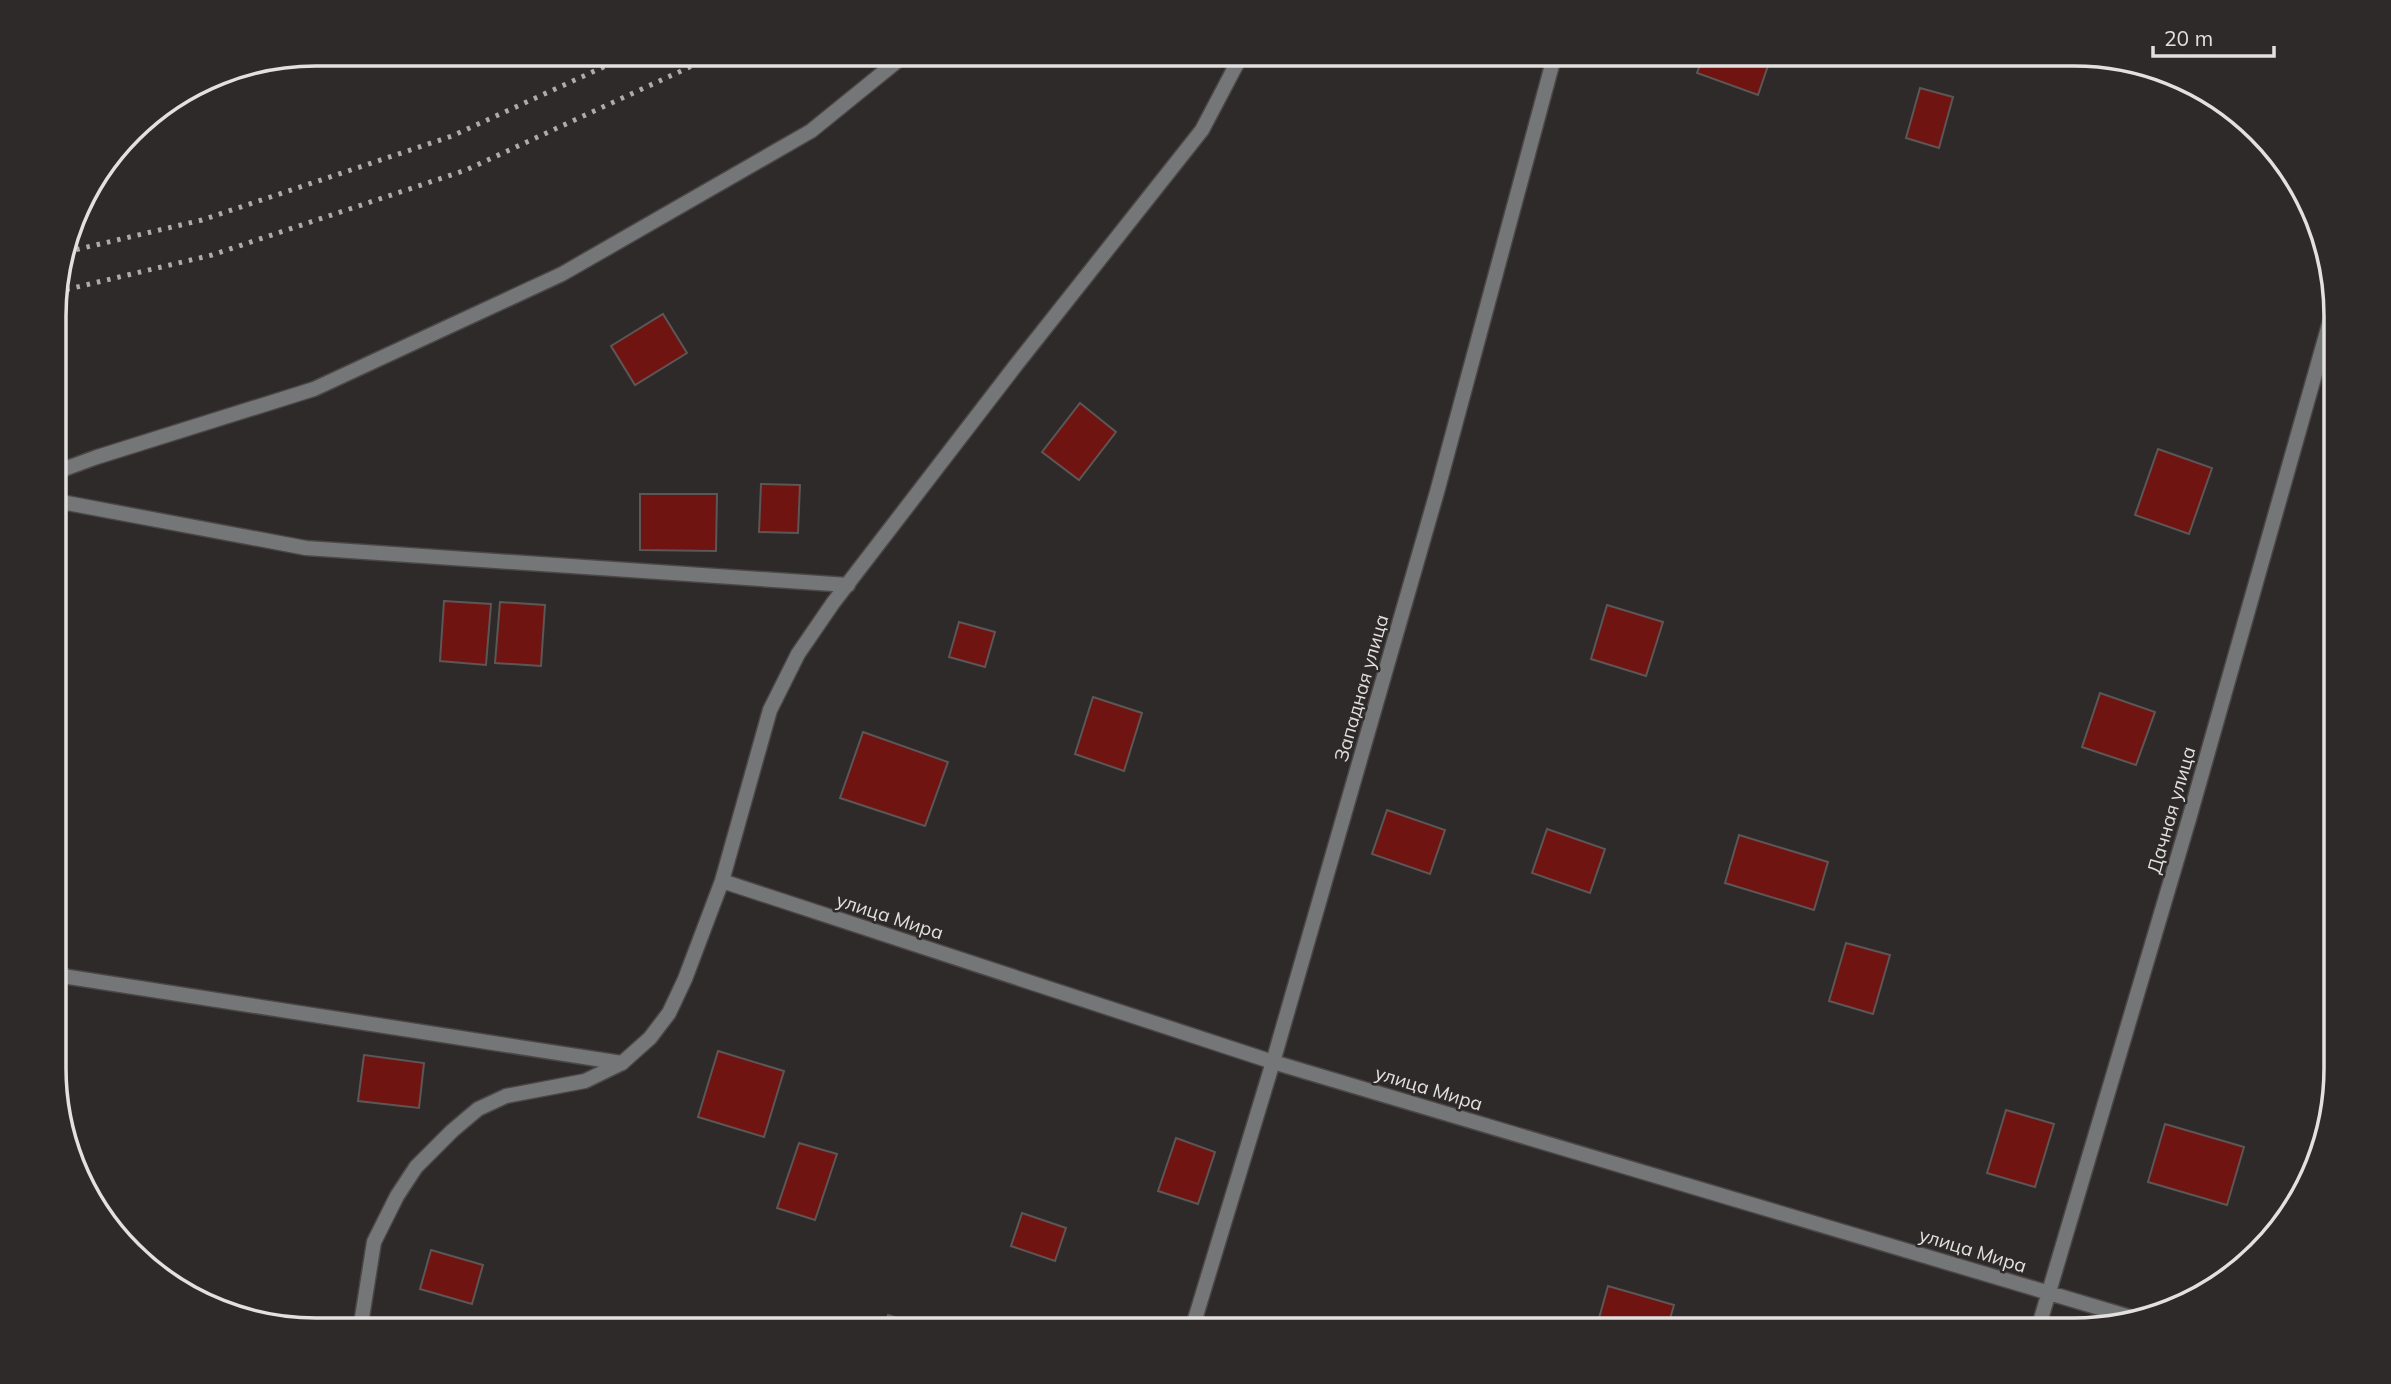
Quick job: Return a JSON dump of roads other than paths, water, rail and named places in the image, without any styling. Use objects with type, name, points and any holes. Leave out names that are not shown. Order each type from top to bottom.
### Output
[{"type":"street","points":[[66,469],[314,389],[562,274],[811,131],[891,66]]},
{"type":"street","points":[[362,1318],[374,1242],[397,1196],[416,1167],[452,1131],[478,1110],[506,1096],[585,1081],[622,1063],[650,1038],[669,1013],[685,979],[722,881],[770,710],[798,654],[1008,376],[1202,130],[1236,66]]},
{"type":"street","name":"Западная улица","points":[[1195,1318],[1273,1062],[1437,492],[1552,66]]},
{"type":"street","name":"Дачная улица","points":[[2041,1318],[2189,819],[2324,342]]},
{"type":"street","points":[[66,503],[306,548],[848,585]]},
{"type":"street","name":"улица Мира","points":[[722,881],[1273,1062],[2118,1314]]},
{"type":"street","points":[[66,976],[622,1063]]},
{"type":"railway","points":[[76,250],[202,220],[452,136],[606,66]]},
{"type":"railway","points":[[68,289],[212,255],[466,170],[692,66]]}]
